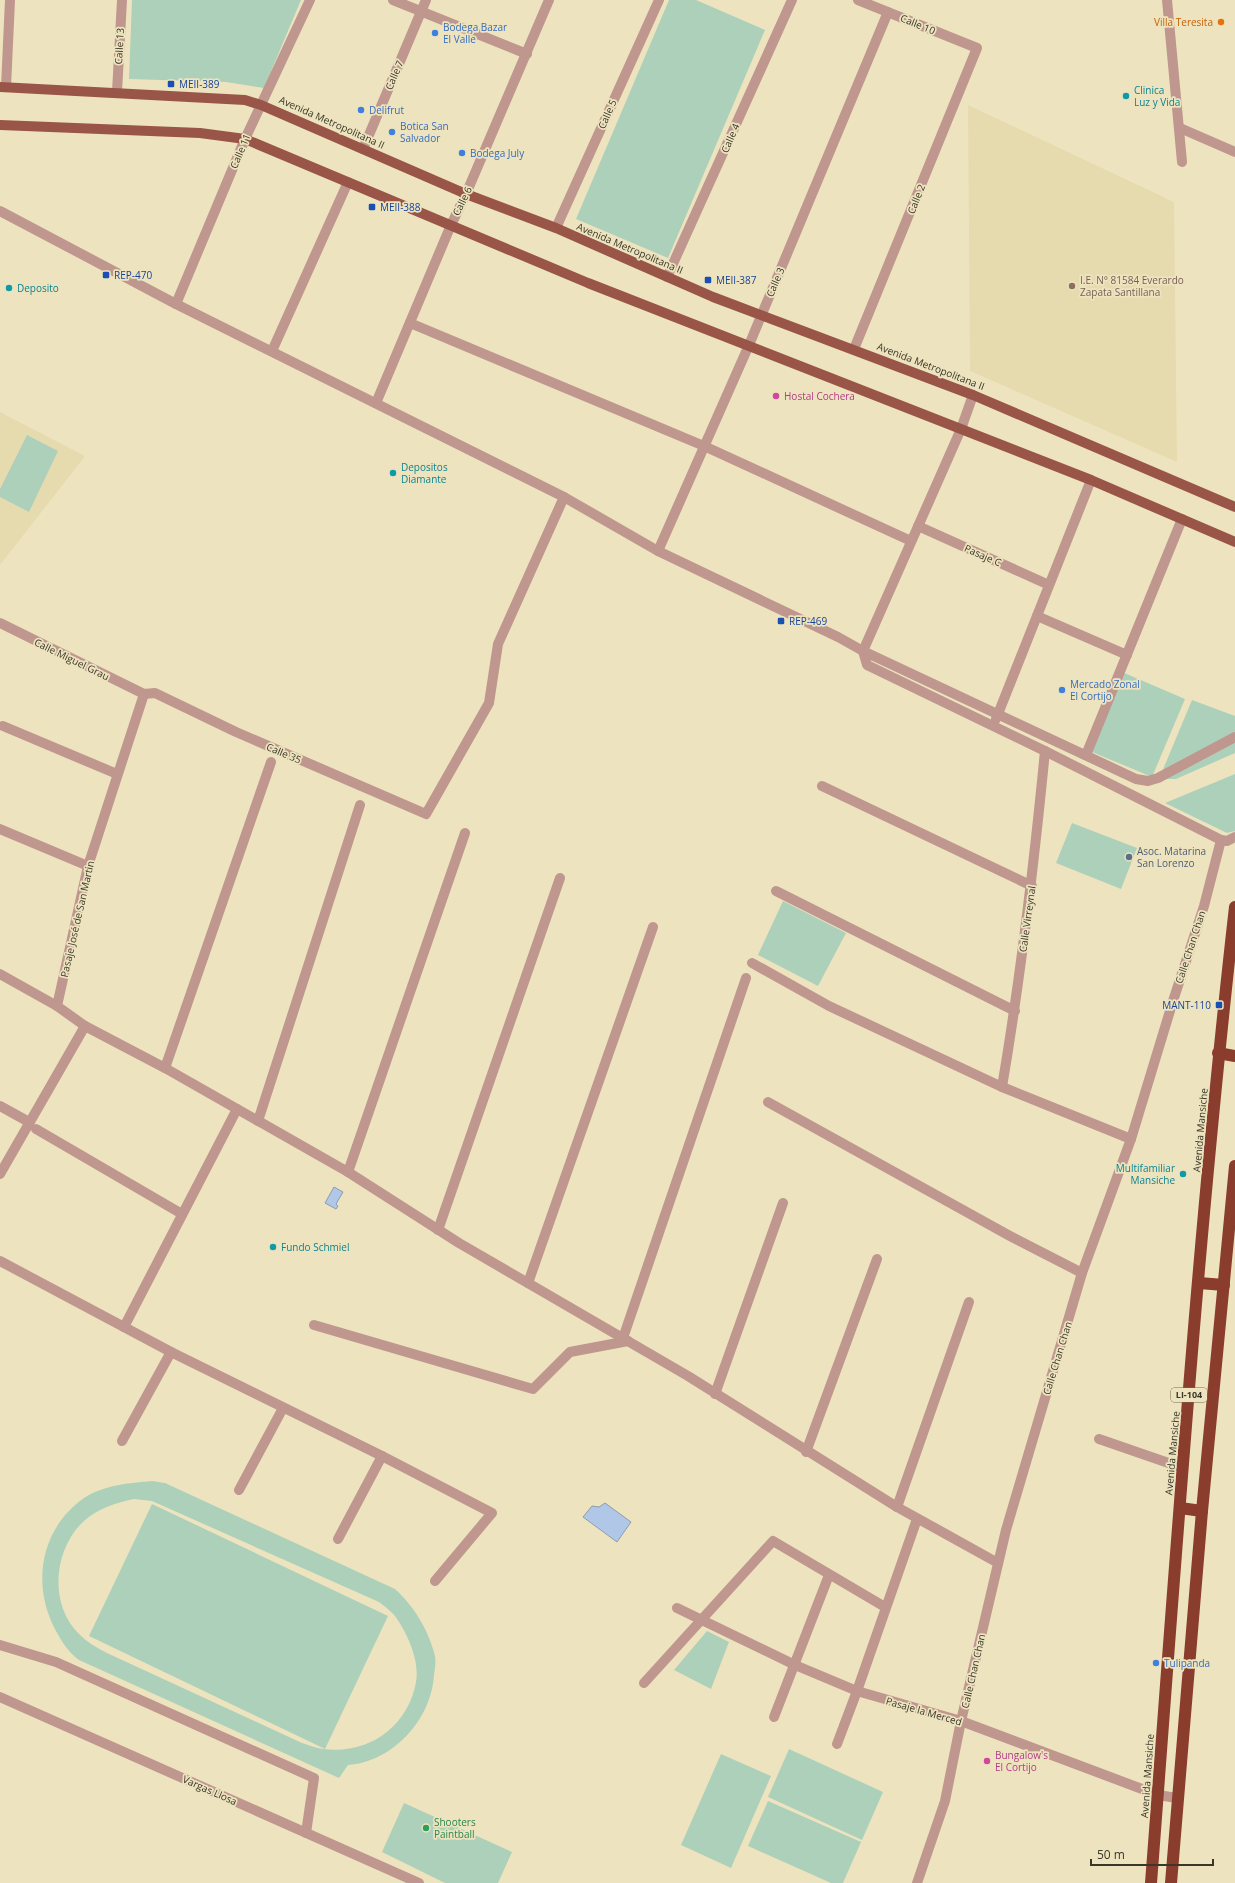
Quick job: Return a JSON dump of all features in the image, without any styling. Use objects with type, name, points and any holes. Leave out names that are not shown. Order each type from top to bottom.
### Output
[{"type":"highway","name":"Avenida Mansiche","points":[[1151,1883],[1183,1468],[1218,1053],[1235,907]]},
{"type":"highway","points":[[1218,1053],[1235,1056]]},
{"type":"highway","name":"LI-104","points":[[1170,1883],[1202,1511],[1235,1166]]},
{"type":"highway","points":[[1199,1283],[1224,1285]]},
{"type":"highway","points":[[1180,1508],[1202,1511]]},
{"type":"main road","name":"Avenida Metropolitana II","points":[[3,87],[246,100],[261,104],[466,194],[556,228],[713,297],[973,395],[1235,507]]},
{"type":"main road","points":[[0,125],[200,133],[245,139],[588,283],[1091,480],[1235,542]]},
{"type":"street","points":[[3,87],[10,0]]},
{"type":"street","name":"Calle 13","points":[[117,92],[122,0]]},
{"type":"street","name":"Calle 11","points":[[176,304],[245,139],[310,0]]},
{"type":"street","points":[[393,0],[527,54]]},
{"type":"street","name":"Calle 7","points":[[363,149],[426,0]]},
{"type":"street","name":"Calle 6","points":[[376,403],[451,225],[527,54],[549,0]]},
{"type":"street","name":"Calle 5","points":[[556,228],[659,0]]},
{"type":"street","name":"Calle 4","points":[[667,277],[792,0]]},
{"type":"street","name":"Calle 10","points":[[858,0],[977,48]]},
{"type":"street","points":[[1167,0],[1182,162]]},
{"type":"street","name":"Calle 3","points":[[658,550],[749,345],[888,12]]},
{"type":"street","name":"Calle 2","points":[[854,349],[977,48]]},
{"type":"street","points":[[1180,128],[1235,152]]},
{"type":"street","points":[[272,351],[348,182]]},
{"type":"street","points":[[0,211],[176,304],[564,496],[658,550],[838,637],[863,651],[999,713],[1136,779],[1148,781],[1158,778],[1235,737]]},
{"type":"street","points":[[410,323],[704,446],[911,541]]},
{"type":"street","points":[[973,395],[962,429],[863,651],[867,665],[1045,751],[1221,840],[1227,841],[1235,837]]},
{"type":"street","points":[[993,726],[1091,480]]},
{"type":"street","name":"Calle 35","points":[[144,694],[155,693],[236,732],[426,814],[489,703],[498,644],[564,496]]},
{"type":"street","points":[[1086,755],[1182,519]]},
{"type":"street","name":"Pasaje C","points":[[918,526],[1049,585]]},
{"type":"street","points":[[1037,616],[1127,654]]},
{"type":"street","name":"Calle Miguel Grau","points":[[0,623],[144,694]]},
{"type":"street","name":"Pasaje José de San Martin","points":[[57,1006],[88,866],[144,694]]},
{"type":"street","points":[[3,726],[117,774]]},
{"type":"street","name":"Calle Virreynal","points":[[1002,1087],[1015,1010],[1032,886],[1045,751]]},
{"type":"street","points":[[165,1068],[272,762]]},
{"type":"street","points":[[822,786],[1032,886]]},
{"type":"street","points":[[258,1121],[360,805]]},
{"type":"street","points":[[0,828],[88,866]]},
{"type":"street","points":[[348,1172],[465,833]]},
{"type":"street","name":"Calle Chan Chan","points":[[917,1883],[945,1801],[961,1721],[1006,1530],[1082,1273],[1131,1139],[1173,1000],[1208,893],[1221,840]]},
{"type":"street","points":[[438,1230],[560,878]]},
{"type":"street","points":[[776,891],[1015,1010]]},
{"type":"street","points":[[528,1283],[653,927]]},
{"type":"street","points":[[752,963],[828,1006],[1002,1087],[1131,1139]]},
{"type":"street","points":[[0,974],[57,1006],[85,1026],[165,1068],[348,1172],[438,1230],[715,1394],[806,1452],[897,1507],[998,1563]]},
{"type":"street","points":[[625,1340],[746,978]]},
{"type":"street","points":[[0,1174],[32,1126],[85,1026]]},
{"type":"street","points":[[768,1102],[1012,1237],[1082,1273]]},
{"type":"street","points":[[0,1106],[182,1214]]},
{"type":"street","points":[[124,1326],[237,1109]]},
{"type":"street","points":[[715,1394],[783,1203]]},
{"type":"street","points":[[806,1452],[877,1259]]},
{"type":"street","points":[[0,1261],[171,1352],[382,1456],[492,1513],[436,1581]]},
{"type":"street","points":[[897,1507],[969,1302]]},
{"type":"street","points":[[314,1325],[532,1389],[570,1352],[625,1340]]},
{"type":"street","points":[[122,1441],[171,1352]]},
{"type":"street","points":[[239,1490],[283,1408]]},
{"type":"street","points":[[1099,1439],[1183,1468]]},
{"type":"street","points":[[338,1539],[382,1456]]},
{"type":"street","points":[[837,1744],[917,1519]]},
{"type":"street","points":[[644,1683],[773,1541],[885,1607]]},
{"type":"street","points":[[774,1717],[829,1575]]},
{"type":"street","name":"Pasaje la Merced","points":[[676,1608],[795,1665],[857,1691],[961,1721],[1158,1795],[1177,1798]]},
{"type":"street","points":[[0,1645],[56,1662],[314,1778],[306,1833]]},
{"type":"street","name":"Vargas Llosa","points":[[0,1697],[419,1883]]},
{"type":"shaded area","name":"I.E. N° 81584 Everardo Zapata Santillana","points":[[968,105],[1174,202],[1177,462],[970,371]]},
{"type":"shaded area","points":[[0,412],[85,456],[0,565]]},
{"type":"green space","points":[[132,0],[301,0],[264,88],[226,82],[129,79]]},
{"type":"green space","points":[[669,0],[696,0],[765,30],[668,258],[576,219]]},
{"type":"green space","points":[[27,435],[58,451],[29,512],[0,497],[0,489]]},
{"type":"green space","points":[[1122,672],[1185,699],[1152,777],[1092,752]]},
{"type":"green space","points":[[1192,700],[1235,716],[1235,753],[1176,779],[1159,779]]},
{"type":"green space","points":[[1235,774],[1235,831],[1227,833],[1165,803]]},
{"type":"green space","points":[[1072,823],[1137,848],[1121,889],[1056,863]]},
{"type":"green space","points":[[783,901],[846,933],[818,986],[758,955]]},
{"type":"green space","points":[[152,1481],[165,1483],[395,1589],[408,1603],[425,1628],[435,1658],[432,1691],[418,1722],[407,1735],[394,1747],[380,1756],[365,1762],[348,1765],[339,1778],[79,1660],[72,1654],[56,1631],[48,1613],[44,1595],[42,1577],[44,1559],[49,1542],[58,1525],[69,1511],[84,1498],[108,1487]],"holes":[[[134,1499],[152,1501],[379,1602],[392,1612],[400,1623],[412,1647],[417,1674],[412,1698],[395,1725],[383,1735],[370,1742],[355,1747],[340,1750],[315,1747],[302,1743],[107,1653],[92,1645],[82,1637],[69,1622],[62,1607],[59,1592],[61,1561],[66,1546],[74,1532],[84,1521],[89,1516],[101,1509]]]},
{"type":"green space","points":[[152,1504],[388,1616],[325,1749],[89,1636]]},
{"type":"green space","points":[[707,1631],[729,1642],[711,1689],[674,1670]]},
{"type":"green space","points":[[789,1749],[883,1792],[862,1840],[768,1797]]},
{"type":"green space","points":[[721,1754],[771,1776],[731,1868],[681,1845]]},
{"type":"green space","points":[[768,1801],[861,1842],[843,1883],[831,1883],[748,1846]]},
{"type":"green space","name":"Shooters Paintball","points":[[404,1803],[512,1852],[498,1883],[445,1883],[382,1852]]},
{"type":"water","points":[[334,1187],[343,1192],[336,1204],[338,1206],[336,1209],[325,1203]]},
{"type":"water","points":[[605,1503],[631,1522],[617,1542],[583,1517],[592,1506],[599,1507]]},
{"type":"place","name":"Villa Teresita","points":[[1221,22]]},
{"type":"place","name":"Bodega Bazar El Valle","points":[[435,33]]},
{"type":"place","name":"MEII-389","points":[[171,84]]},
{"type":"place","name":"Clinica Luz y Vida","points":[[1126,96]]},
{"type":"place","name":"Delifrut","points":[[361,110]]},
{"type":"place","name":"Botica San Salvador","points":[[392,132]]},
{"type":"place","name":"Bodega July","points":[[462,153]]},
{"type":"place","name":"MEII-388","points":[[372,207]]},
{"type":"place","name":"REP-470","points":[[106,275]]},
{"type":"place","name":"MEII-387","points":[[708,280]]},
{"type":"place","name":"I.E. N° 81584 Everardo Zapata Santillana","points":[[1072,286]]},
{"type":"place","name":"Deposito","points":[[9,288]]},
{"type":"place","name":"Hostal Cochera","points":[[776,396]]},
{"type":"place","name":"Depositos Diamante","points":[[393,473]]},
{"type":"place","name":"REP-469","points":[[781,621]]},
{"type":"place","name":"Mercado Zonal El Cortijo","points":[[1062,690]]},
{"type":"place","name":"Asoc. Matarina San Lorenzo","points":[[1129,857]]},
{"type":"place","name":"MANT-110","points":[[1219,1005]]},
{"type":"place","name":"Multifamiliar Mansiche","points":[[1183,1174]]},
{"type":"place","name":"Fundo Schmiel","points":[[273,1247]]},
{"type":"place","name":"Tulipanda","points":[[1156,1663]]},
{"type":"place","name":"Bungalow's El Cortijo","points":[[987,1761]]},
{"type":"place","name":"Shooters Paintball","points":[[426,1828]]}]
